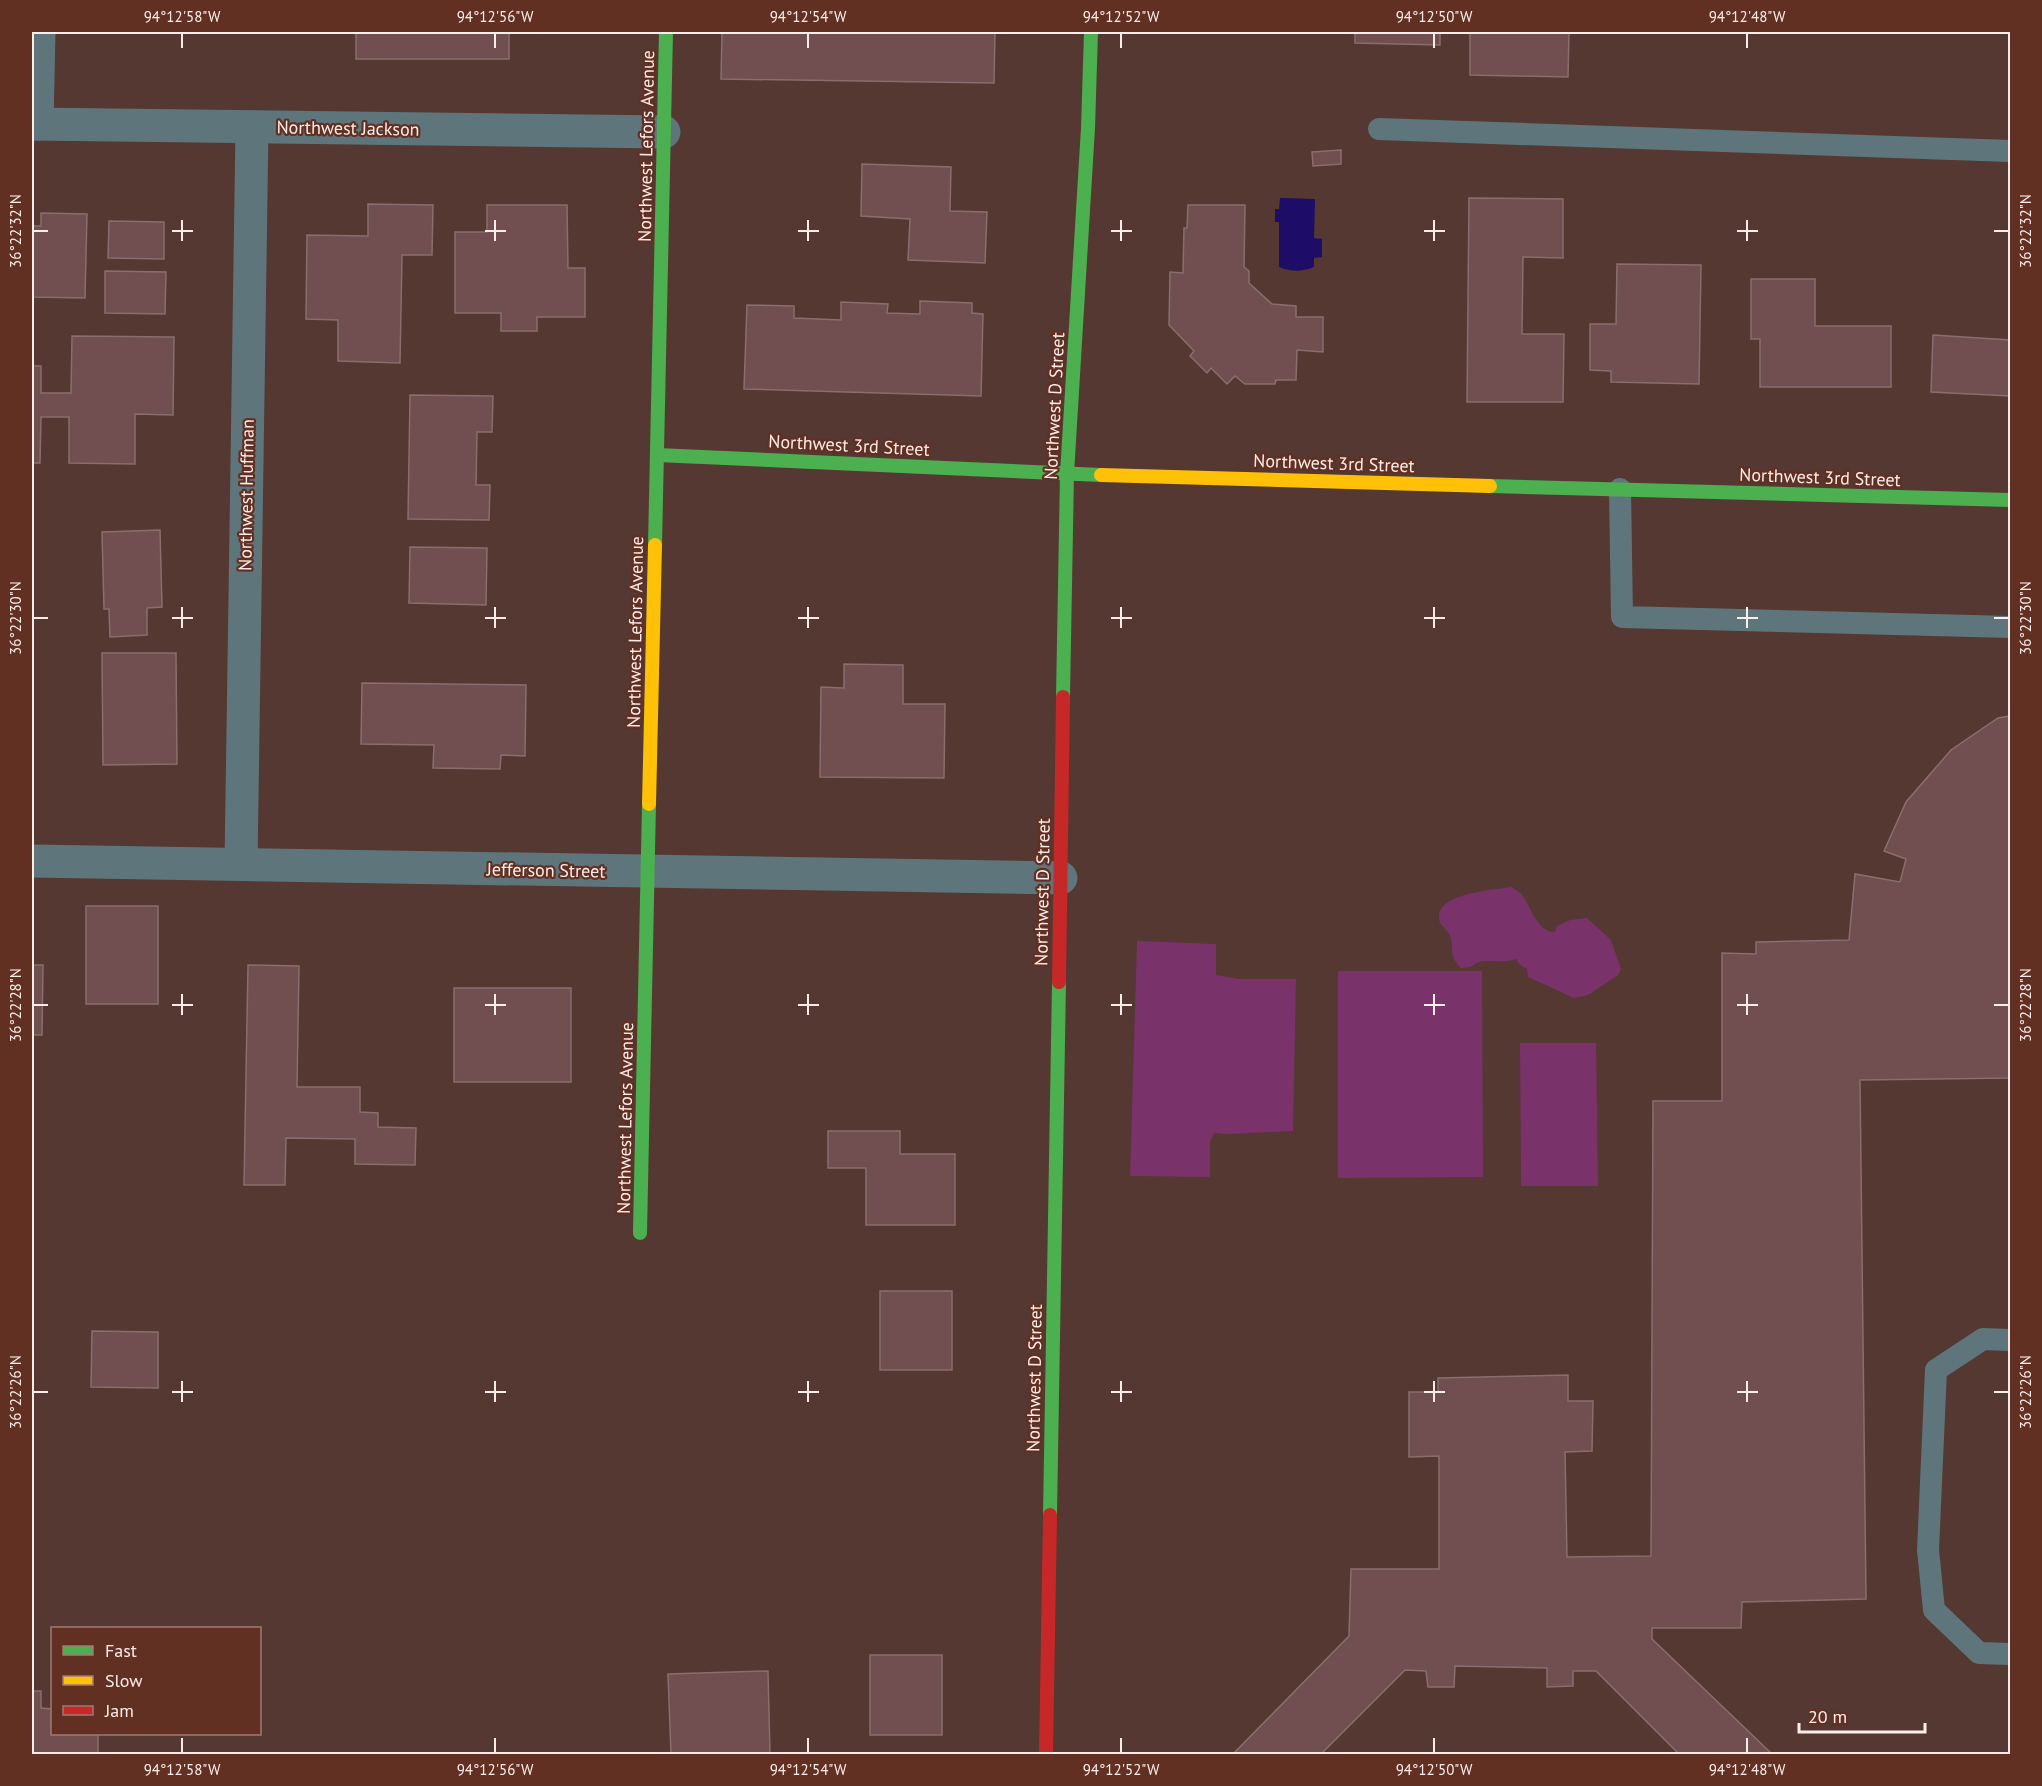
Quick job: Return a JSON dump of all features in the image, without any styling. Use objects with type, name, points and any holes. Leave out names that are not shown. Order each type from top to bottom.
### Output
[{"type":"street","points":[[34,124],[39,32]]},
{"type":"street","name":"Northwest Lefors Avenue","points":[[640,1233],[666,32]]},
{"type":"street","name":"Northwest D Street","points":[[1046,1755],[1067,474],[1088,128],[1091,32]]},
{"type":"street","name":"Northwest Jackson","points":[[34,124],[664,132]]},
{"type":"street","name":"Northwest Huffman","points":[[241,864],[252,127]]},
{"type":"street","name":"Northwest 3rd Street","points":[[657,455],[1067,474],[2010,500]]},
{"type":"street","name":"Jefferson Street","points":[[32,861],[1061,878]]},
{"type":"lane","points":[[1379,129],[2010,151]]},
{"type":"lane","points":[[1620,489],[1622,617],[2010,627]]},
{"type":"lane","points":[[2010,1340],[1983,1339],[1936,1370],[1928,1550],[1934,1610],[1979,1653],[2010,1654]]},
{"type":"shaded area","points":[[1280,198],[1315,199],[1314,238],[1322,239],[1322,257],[1314,258],[1314,267],[1296,271],[1279,267],[1279,222],[1275,222],[1275,209],[1279,209]]},
{"type":"shaded area","points":[[1511,887],[1522,895],[1539,924],[1549,931],[1555,932],[1557,926],[1570,920],[1587,918],[1611,940],[1621,969],[1618,975],[1588,995],[1574,998],[1528,977],[1527,969],[1516,959],[1484,961],[1471,967],[1461,968],[1452,954],[1451,939],[1440,923],[1439,913],[1444,905],[1465,895]]},
{"type":"shaded area","points":[[1137,941],[1216,944],[1216,975],[1239,979],[1296,979],[1293,1131],[1214,1133],[1210,1142],[1210,1177],[1130,1176]]},
{"type":"shaded area","points":[[1338,971],[1482,971],[1483,1177],[1338,1178]]},
{"type":"shaded area","points":[[1520,1043],[1596,1043],[1598,1186],[1521,1186]]},
{"type":"building","points":[[356,32],[509,32],[509,59],[356,59]]},
{"type":"building","points":[[722,32],[995,32],[994,83],[721,79]]},
{"type":"building","points":[[1355,32],[1440,32],[1440,45],[1355,43]]},
{"type":"building","points":[[1470,32],[1569,32],[1568,77],[1470,75]]},
{"type":"building","points":[[1341,150],[1341,164],[1313,166],[1312,152]]},
{"type":"building","points":[[862,164],[951,167],[950,211],[987,212],[985,263],[908,260],[910,219],[861,216]]},
{"type":"building","points":[[1469,198],[1563,199],[1563,258],[1523,257],[1522,334],[1564,334],[1563,402],[1467,402]]},
{"type":"building","points":[[368,204],[433,205],[432,255],[402,255],[400,363],[338,361],[338,320],[306,319],[307,235],[368,236]]},
{"type":"building","points":[[487,205],[567,205],[568,268],[585,268],[585,317],[537,317],[537,331],[501,331],[501,313],[455,313],[455,232],[487,232]]},
{"type":"building","points":[[1188,205],[1245,205],[1244,267],[1249,271],[1249,283],[1272,304],[1296,306],[1296,317],[1323,317],[1323,352],[1297,350],[1296,380],[1276,380],[1275,384],[1245,384],[1235,376],[1227,384],[1211,368],[1207,373],[1190,356],[1194,351],[1169,325],[1170,272],[1183,273],[1184,228],[1187,228]]},
{"type":"building","points":[[41,213],[87,214],[85,298],[32,297],[32,226],[41,226]]},
{"type":"building","points":[[109,221],[164,222],[164,259],[108,258]]},
{"type":"building","points":[[1617,264],[1701,265],[1699,384],[1611,382],[1611,371],[1590,370],[1590,324],[1616,324]]},
{"type":"building","points":[[105,271],[166,272],[165,314],[105,313]]},
{"type":"building","points":[[1751,279],[1815,279],[1815,326],[1891,326],[1891,387],[1760,387],[1760,339],[1751,339]]},
{"type":"building","points":[[920,301],[972,303],[972,313],[983,314],[981,396],[744,389],[747,305],[794,306],[794,318],[841,320],[841,302],[888,304],[887,313],[920,314]]},
{"type":"building","points":[[1933,335],[2010,340],[2010,396],[1931,392]]},
{"type":"building","points":[[72,336],[174,337],[173,415],[135,414],[135,464],[69,463],[69,417],[41,417],[40,463],[32,463],[32,366],[41,366],[41,393],[71,393]]},
{"type":"building","points":[[410,395],[493,396],[492,432],[477,432],[476,485],[490,485],[489,520],[408,519]]},
{"type":"building","points":[[160,530],[162,607],[147,608],[147,635],[110,637],[109,609],[104,609],[102,532]]},
{"type":"building","points":[[410,547],[487,548],[486,605],[409,603]]},
{"type":"building","points":[[102,653],[176,653],[177,764],[103,765]]},
{"type":"building","points":[[844,664],[903,665],[903,704],[945,704],[944,778],[820,777],[821,687],[844,688]]},
{"type":"building","points":[[362,683],[526,685],[525,756],[501,755],[500,769],[433,768],[434,745],[361,744]]},
{"type":"building","points":[[2010,716],[2010,1078],[1860,1080],[1866,1599],[1742,1602],[1741,1628],[1652,1628],[1652,1639],[1772,1754],[1679,1754],[1596,1671],[1573,1671],[1573,1686],[1547,1687],[1547,1668],[1455,1666],[1454,1687],[1428,1687],[1426,1671],[1405,1670],[1321,1754],[1233,1754],[1349,1636],[1351,1569],[1439,1569],[1439,1456],[1409,1457],[1409,1392],[1438,1392],[1438,1378],[1568,1375],[1568,1401],[1593,1401],[1592,1451],[1565,1452],[1567,1557],[1651,1556],[1653,1101],[1722,1101],[1722,953],[1756,954],[1756,942],[1849,940],[1855,874],[1900,882],[1906,859],[1884,851],[1906,802],[1951,750],[1998,718]]},
{"type":"building","points":[[86,906],[158,906],[158,1004],[86,1004]]},
{"type":"building","points":[[32,965],[43,965],[42,1035],[32,1035]]},
{"type":"building","points":[[248,965],[299,966],[297,1087],[360,1087],[360,1112],[378,1113],[378,1127],[416,1128],[415,1165],[355,1164],[355,1139],[286,1138],[285,1185],[244,1185]]},
{"type":"building","points":[[454,988],[571,988],[571,1082],[454,1082]]},
{"type":"building","points":[[828,1131],[900,1131],[900,1154],[955,1154],[955,1225],[866,1225],[866,1168],[828,1168]]},
{"type":"building","points":[[880,1291],[952,1291],[952,1370],[880,1370]]},
{"type":"building","points":[[92,1331],[158,1332],[158,1388],[91,1387]]},
{"type":"building","points":[[870,1655],[942,1655],[942,1735],[870,1735]]},
{"type":"building","points":[[768,1671],[770,1754],[671,1754],[668,1674]]},
{"type":"building","points":[[32,1691],[41,1691],[41,1708],[51,1709],[51,1735],[98,1735],[98,1754],[32,1754]]},
{"type":"traffic: fast","points":[[655,545],[666,32]]},
{"type":"traffic: fast","points":[[1063,697],[1067,474],[1088,128],[1091,32]]},
{"type":"traffic: fast","points":[[657,455],[1101,475]]},
{"type":"traffic: fast","points":[[1490,486],[2010,500]]},
{"type":"traffic: fast","points":[[640,1233],[649,804]]},
{"type":"traffic: fast","points":[[1050,1515],[1059,982]]},
{"type":"traffic: slow","points":[[1101,475],[1490,486]]},
{"type":"traffic: slow","points":[[649,804],[655,545]]},
{"type":"traffic: jam","points":[[1059,982],[1063,697]]},
{"type":"traffic: jam","points":[[1046,1754],[1050,1515]]}]
